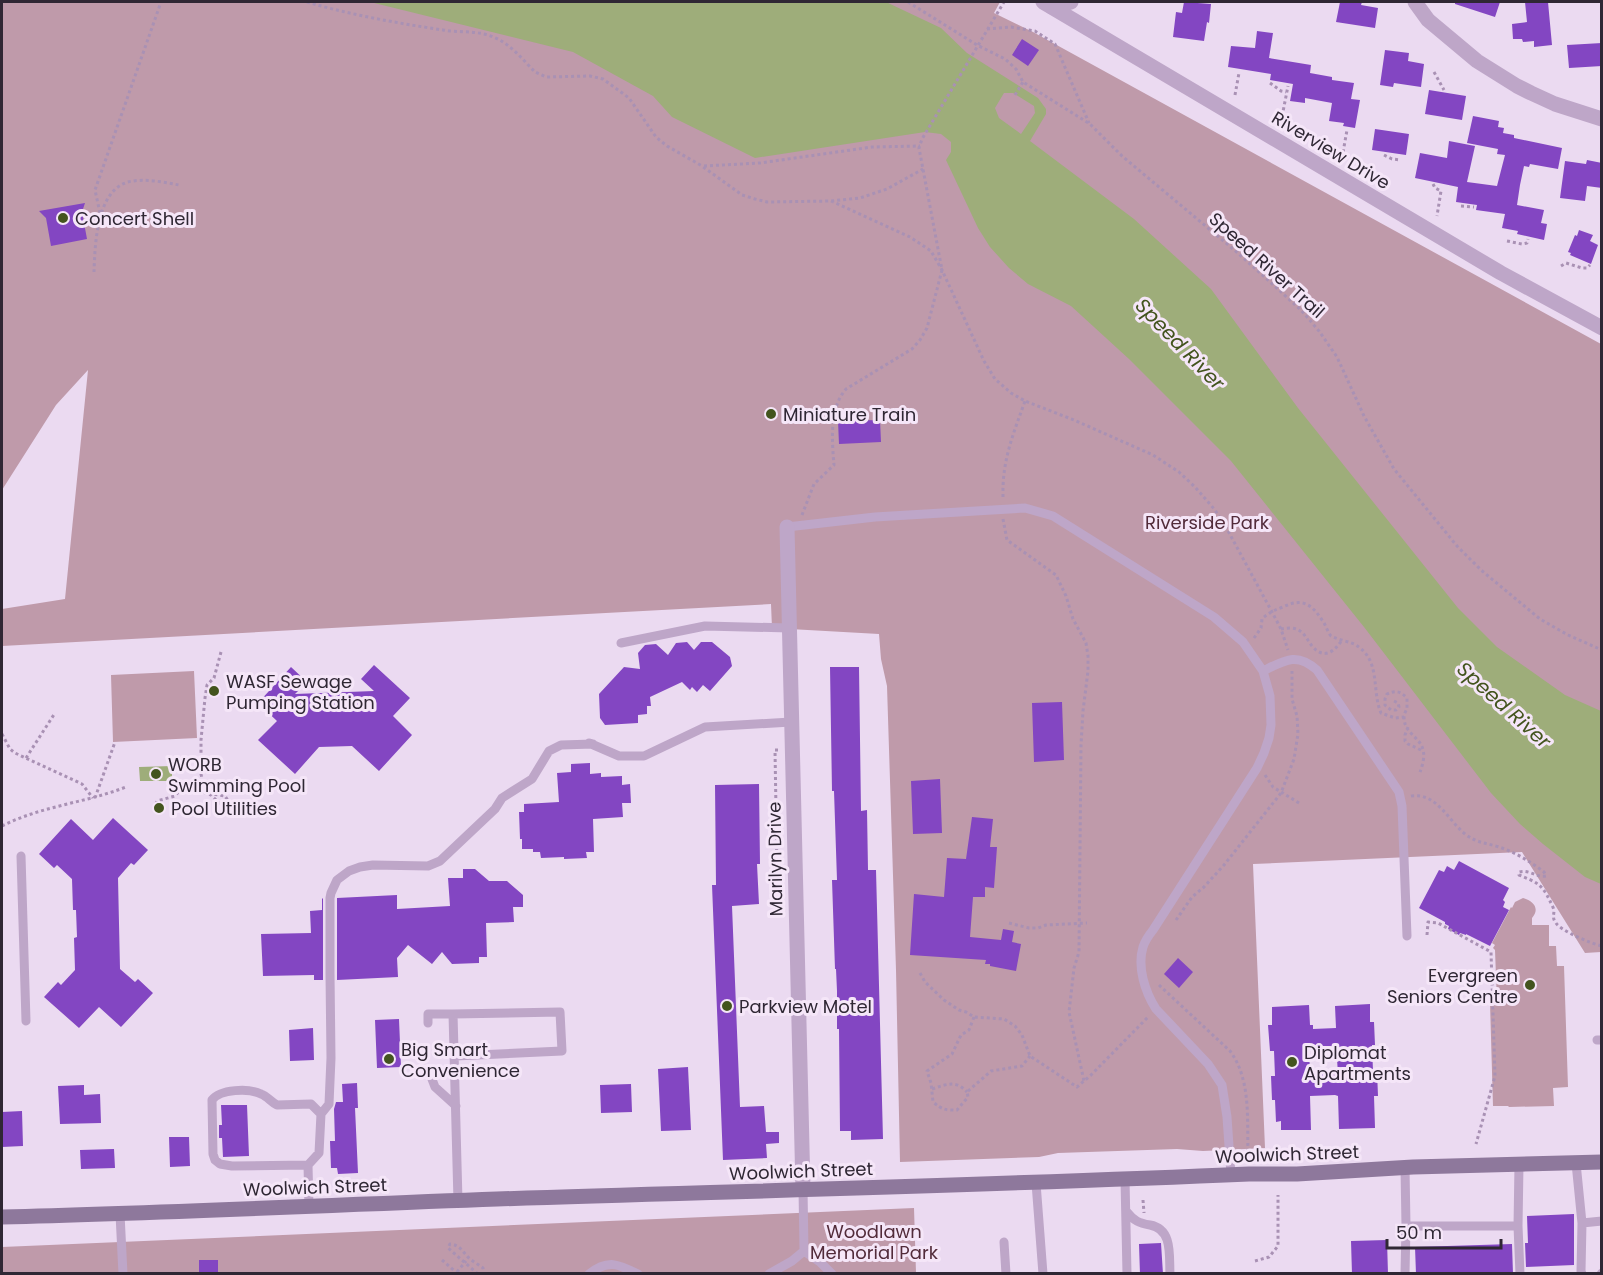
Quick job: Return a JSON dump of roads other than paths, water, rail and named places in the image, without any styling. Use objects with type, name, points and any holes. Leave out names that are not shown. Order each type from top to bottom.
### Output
[{"type":"main road","name":"Woolwich Street","points":[[2,1217],[1602,1162]]},
{"type":"street","points":[[1047,4],[1071,2]]},
{"type":"street","points":[[1415,2],[1428,20],[1477,62],[1517,86],[1547,100],[1602,119]]},
{"type":"street","name":"Riverview Drive","points":[[1047,4],[1501,273],[1602,328]]},
{"type":"street","name":"Marilyn Drive","points":[[787,527],[803,1189]]},
{"type":"lane","points":[[787,527],[875,517],[1025,508],[1053,516],[1214,616],[1246,646],[1263,671],[1270,696],[1271,725],[1264,753],[1257,768],[1156,924],[1143,948],[1142,968],[1144,984],[1156,1009],[1208,1064],[1222,1084],[1231,1175]]},
{"type":"lane","points":[[621,643],[705,626],[789,628]]},
{"type":"lane","points":[[1263,671],[1290,659],[1305,661],[1317,670],[1399,792],[1402,806],[1407,936]]},
{"type":"lane","points":[[576,740],[593,744],[619,756],[644,756],[705,727],[791,722]]},
{"type":"lane","points":[[321,1114],[311,1104],[277,1105],[262,1094],[252,1091],[225,1091],[216,1095],[212,1100],[215,1160],[220,1164],[232,1166],[308,1164],[319,1153],[321,1114],[329,1104],[332,1058],[330,898],[337,880],[349,871],[360,867],[373,865],[428,866],[440,861],[495,808],[502,798],[532,779],[549,751],[561,745],[593,744]]},
{"type":"lane","points":[[21,856],[26,1021]]},
{"type":"lane","points":[[428,1023],[428,1014],[560,1011],[562,1051],[455,1056]]},
{"type":"lane","points":[[453,1014],[458,1201]]},
{"type":"lane","points":[[430,1074],[435,1087],[456,1106]]},
{"type":"lane","points":[[1576,1163],[1582,1223],[1580,1273]]},
{"type":"lane","points":[[308,1164],[309,1207]]},
{"type":"lane","points":[[1519,1165],[1520,1274]]},
{"type":"lane","points":[[1405,1168],[1405,1274]]},
{"type":"lane","points":[[1125,1179],[1127,1274]]},
{"type":"lane","points":[[1036,1183],[1043,1274]]},
{"type":"lane","points":[[803,1189],[804,1251]]},
{"type":"lane","points":[[1127,1212],[1137,1223],[1158,1227],[1167,1237],[1170,1274]]},
{"type":"lane","points":[[120,1214],[123,1274]]},
{"type":"lane","points":[[1582,1223],[1602,1221]]},
{"type":"lane","points":[[1406,1226],[1518,1226]]},
{"type":"lane","points":[[1004,1242],[1006,1274]]},
{"type":"lane","points":[[769,1274],[804,1251]]},
{"type":"lane","points":[[804,1251],[820,1262],[831,1274]]},
{"type":"lane","points":[[589,1274],[609,1264],[619,1265],[638,1274]]},
{"type":"water","name":"Speed River","points":[[370,2],[886,2],[941,28],[967,53],[1038,98],[1046,109],[1046,114],[1030,141],[1134,219],[1211,289],[1298,408],[1458,608],[1497,647],[1565,695],[1601,711],[1601,884],[1585,877],[1543,844],[1520,824],[1491,793],[1364,627],[1231,461],[1129,359],[1071,306],[1028,284],[990,247],[978,228],[946,160],[951,152],[951,142],[941,134],[925,132],[755,158],[672,117],[653,96],[573,52]],"holes":[[[1004,93],[1013,93],[1034,106],[1035,113],[1021,134],[999,118],[995,108]]]},
{"type":"water","name":"WORB Swimming Pool","points":[[172,766],[172,781],[140,781],[139,767]]},
{"type":"place","name":"Concert Shell","points":[[63,218]]},
{"type":"place","name":"Miniature Train","points":[[771,414]]},
{"type":"place","name":"WASF Sewage Pumping Station","points":[[214,691]]},
{"type":"place","name":"WORB Swimming Pool","points":[[156,774]]},
{"type":"place","name":"Pool Utilities","points":[[159,808]]},
{"type":"place","name":"Evergreen Seniors Centre","points":[[1530,985]]},
{"type":"place","name":"Parkview Motel","points":[[727,1006]]},
{"type":"place","name":"Big Smart Convenience","points":[[389,1059]]},
{"type":"place","name":"Diplomat Apartments","points":[[1292,1062]]},
{"type":"park label","name":"Riverside Park","points":[[1207,522]]},
{"type":"park label","name":"Woodlawn Memorial Park","points":[[874,1241]]}]
